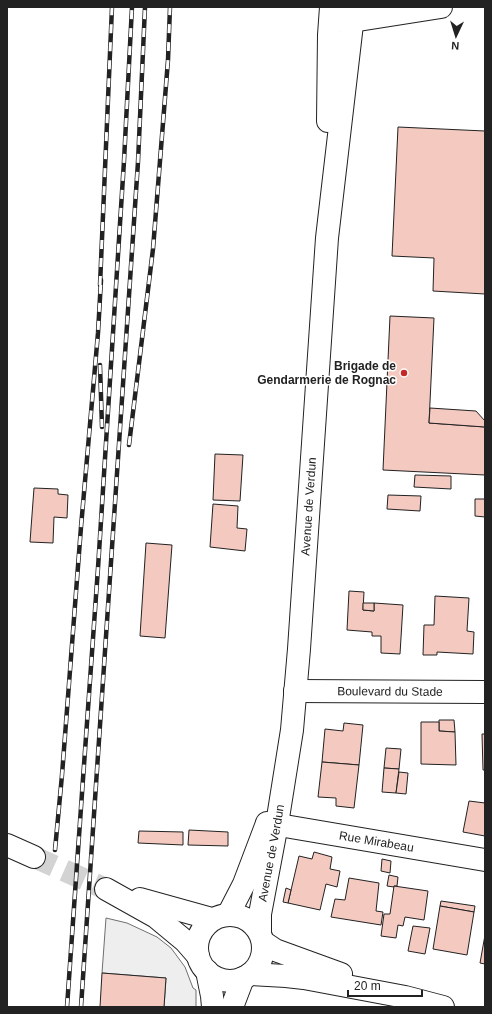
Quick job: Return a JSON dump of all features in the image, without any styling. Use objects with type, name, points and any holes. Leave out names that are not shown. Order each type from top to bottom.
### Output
[{"type":"main road","points":[[344,11],[441,7]]},
{"type":"main road","points":[[327,238],[329,47],[344,11]]},
{"type":"main road","points":[[327,238],[344,11]]},
{"type":"main road","name":"Avenue de Verdun","points":[[232,1007],[246,976],[257,967],[262,951],[260,914],[272,824],[285,774],[292,730],[327,238]]},
{"type":"main road","name":"Boulevard du Stade","points":[[295,691],[485,692]]},
{"type":"main road","name":"Avenue de Verdun","points":[[213,1007],[212,996],[197,947],[200,932],[205,926],[220,917],[244,884],[272,824]]},
{"type":"main road","name":"Rue Mirabeau","points":[[272,824],[485,860]]},
{"type":"main road","points":[[7,845],[34,857]]},
{"type":"main road","points":[[404,997],[275,950],[261,937],[254,926],[248,921],[238,917],[220,917],[166,907],[106,889],[156,917],[185,941],[203,964],[215,976],[225,980],[270,974],[298,977],[404,997],[443,1007]]},
{"type":"shaded area","points":[[106,918],[127,923],[157,937],[171,948],[185,967],[193,988],[196,990],[196,1007],[164,1007],[166,978],[102,973]]},
{"type":"building","points":[[398,127],[485,131],[485,294],[433,291],[434,258],[392,256]]},
{"type":"building","points":[[390,316],[434,318],[429,423],[485,427],[485,475],[383,470]]},
{"type":"building","points":[[430,408],[476,411],[485,421],[485,427],[429,423]]},
{"type":"building","points":[[215,454],[243,455],[240,501],[213,500]]},
{"type":"building","points":[[415,475],[451,476],[451,489],[414,487]]},
{"type":"building","points":[[34,488],[58,489],[58,494],[68,495],[67,518],[54,517],[53,543],[30,542]]},
{"type":"building","points":[[388,495],[421,496],[420,511],[387,509]]},
{"type":"building","points":[[475,499],[485,499],[485,517],[475,516]]},
{"type":"building","points":[[213,504],[238,506],[237,528],[247,529],[245,551],[210,547]]},
{"type":"building","points":[[146,543],[172,545],[165,638],[140,636]]},
{"type":"building","points":[[349,591],[364,592],[363,610],[374,611],[374,603],[403,605],[400,654],[381,653],[381,636],[372,636],[372,632],[347,630]]},
{"type":"building","points":[[435,596],[469,598],[467,631],[474,632],[473,654],[437,652],[437,655],[423,655],[424,625],[434,625]]},
{"type":"building","points":[[363,603],[374,603],[374,611],[363,610]]},
{"type":"building","points":[[439,720],[454,720],[455,732],[439,731]]},
{"type":"building","points":[[421,722],[439,722],[439,731],[455,732],[456,765],[421,764]]},
{"type":"building","points":[[344,723],[363,725],[359,765],[322,762],[325,729],[343,731]]},
{"type":"building","points":[[482,734],[485,734],[485,770],[483,770]]},
{"type":"building","points":[[386,748],[401,749],[399,769],[384,768]]},
{"type":"building","points":[[322,762],[359,765],[354,808],[336,806],[336,798],[318,797]]},
{"type":"building","points":[[384,768],[399,769],[396,793],[382,792]]},
{"type":"building","points":[[399,772],[408,773],[406,794],[396,793]]},
{"type":"building","points":[[469,801],[485,803],[485,836],[463,832]]},
{"type":"building","points":[[189,830],[228,832],[228,846],[188,845]]},
{"type":"building","points":[[139,831],[183,832],[183,845],[138,843]]},
{"type":"building","points":[[314,852],[332,857],[330,869],[340,871],[337,887],[326,884],[320,910],[288,903],[299,856],[312,859]]},
{"type":"building","points":[[382,859],[391,861],[390,873],[381,871]]},
{"type":"building","points":[[389,875],[398,877],[397,886],[387,886]]},
{"type":"building","points":[[349,878],[379,883],[376,911],[383,912],[381,925],[331,917],[335,899],[345,900]]},
{"type":"building","points":[[394,886],[428,891],[424,920],[405,917],[403,926],[398,925],[396,938],[381,936],[384,914],[390,914]]},
{"type":"building","points":[[286,888],[291,890],[288,903],[283,902]]},
{"type":"building","points":[[441,901],[475,906],[474,912],[440,906]]},
{"type":"building","points":[[440,906],[474,912],[467,955],[433,949]]},
{"type":"building","points":[[413,926],[430,928],[425,954],[408,951]]},
{"type":"building","points":[[485,935],[485,964],[480,963]]},
{"type":"building","points":[[102,973],[166,978],[164,1007],[100,1007]]},
{"type":"tunnel","points":[[34,857],[106,889]]},
{"type":"railway","points":[[100,285],[112,7]]},
{"type":"railway","points":[[67,1007],[98,568],[124,161],[132,7]]},
{"type":"railway","points":[[81,1007],[138,162],[145,7]]},
{"type":"railway","points":[[129,445],[153,249],[168,60],[170,7]]},
{"type":"railway","points":[[55,850],[98,333],[101,280]]},
{"type":"railway","points":[[100,365],[102,427]]},
{"type":"place","name":"Brigade de Gendarmerie de Rognac","points":[[404,373]]}]
